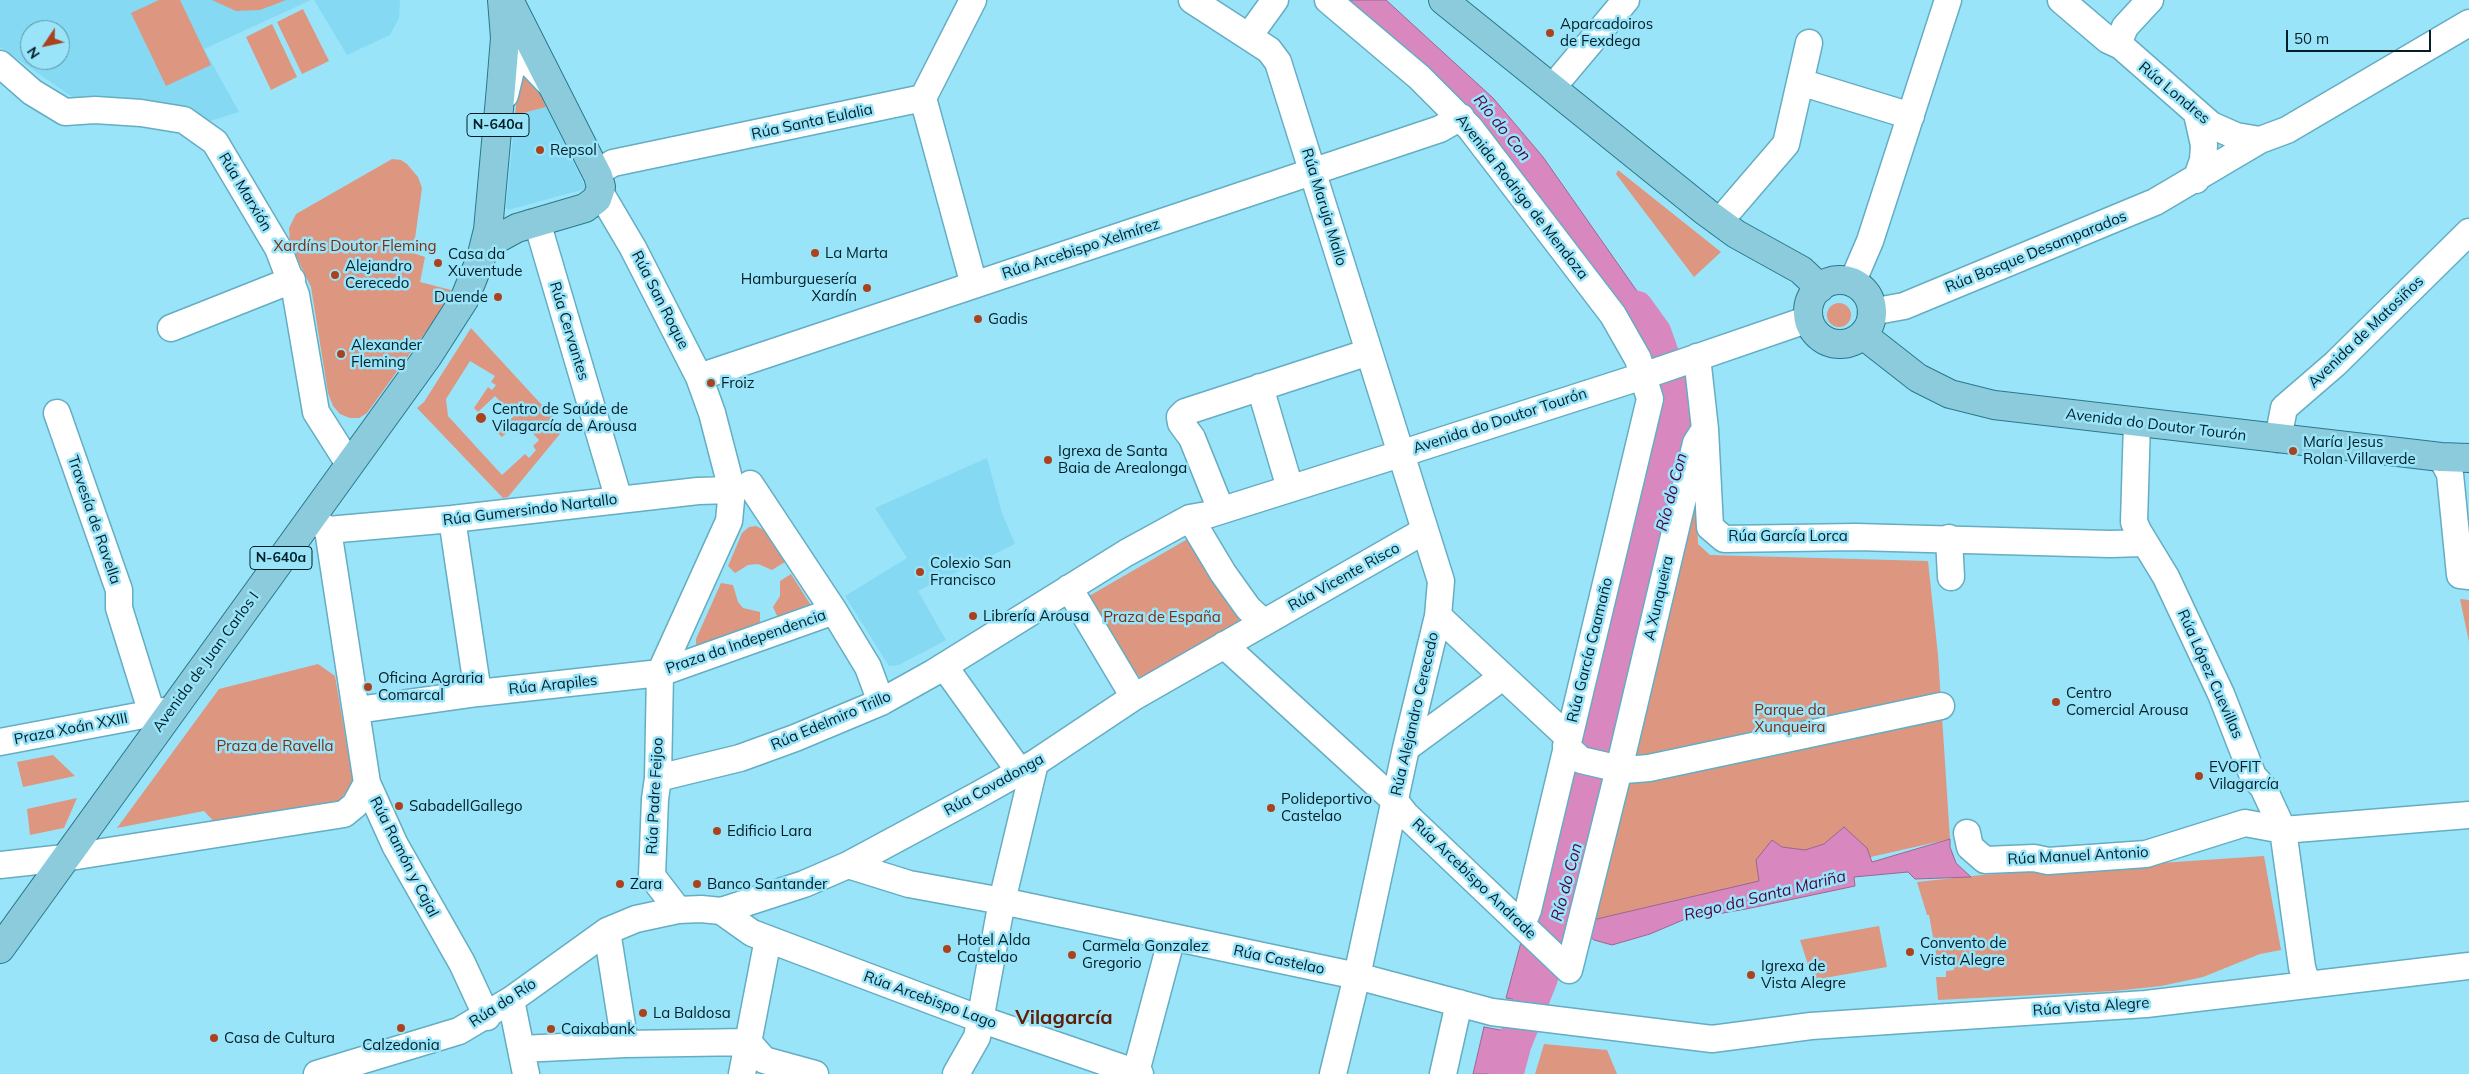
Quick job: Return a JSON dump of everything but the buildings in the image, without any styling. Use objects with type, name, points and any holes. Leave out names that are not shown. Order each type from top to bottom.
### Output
[{"type":"main road","name":"Avenida de Juan Carlos I","points":[[0,949],[64,858],[161,712],[320,524],[349,464],[454,316],[469,289],[484,250],[495,156],[505,38],[502,0]]},
{"type":"main road","name":"Rúa San Roque","points":[[509,0],[599,184]]},
{"type":"main road","points":[[1443,0],[1719,222],[1801,270],[1820,288]]},
{"type":"main road","points":[[484,250],[495,240],[526,225],[585,208],[597,199],[599,184]]},
{"type":"main road","points":[[1836,281],[1852,283],[1866,295],[1867,323],[1855,340],[1836,344],[1818,336],[1809,319],[1810,302],[1820,288],[1836,281]]},
{"type":"main road","name":"Avenida do Doutor Tourón","points":[[1867,323],[1918,378],[1950,394],[1994,405],[2441,458],[2469,458]]},
{"type":"street","points":[[973,0],[923,98],[974,285]]},
{"type":"street","name":"Rúa Maruja Mallo","points":[[1192,0],[1269,50],[1278,62],[1400,454]]},
{"type":"street","points":[[1249,36],[1275,0]]},
{"type":"street","name":"Avenida Rodrigo de Mendoza","points":[[1328,0],[1419,77],[1461,117],[1613,315],[1645,375]]},
{"type":"street","points":[[1552,88],[1626,0]]},
{"type":"street","points":[[1852,283],[1865,255],[1948,0]]},
{"type":"street","name":"Rúa Londres","points":[[2061,0],[2108,40],[2121,46],[2197,114],[2224,131],[2260,140]]},
{"type":"street","points":[[2121,46],[2120,39],[2125,27],[2150,0]]},
{"type":"street","name":"Rúa Bosque Desamparados","points":[[1867,323],[1913,302],[2137,210],[2196,180],[2260,140],[2287,130],[2469,23]]},
{"type":"street","points":[[1719,222],[1786,144],[1809,43]]},
{"type":"street","name":"Avenida de Juan Carlos I","points":[[499,110],[511,70],[518,61],[529,62],[552,86]]},
{"type":"street","name":"Rúa Marxión","points":[[0,64],[32,92],[65,112],[95,110],[141,112],[184,120],[215,142],[278,248],[292,280],[316,412],[349,464]]},
{"type":"street","points":[[1800,82],[1911,116]]},
{"type":"street","name":"Rúa Santa Eulalia","points":[[599,184],[600,170],[613,163],[923,98]]},
{"type":"street","points":[[2196,180],[2203,160],[2204,145],[2197,114]]},
{"type":"street","name":"Rúa Arcebispo Xelmírez","points":[[700,377],[1440,129],[1461,117]]},
{"type":"street","name":"Avenida de Juan Carlos I","points":[[495,156],[500,178],[498,214],[503,222],[514,226],[526,225]]},
{"type":"street","name":"Rúa San Roque","points":[[599,184],[700,377],[712,413]]},
{"type":"street","name":"Rúa Cervantes","points":[[526,225],[540,232],[619,500]]},
{"type":"street","name":"Avenida de Matosiños","points":[[2278,439],[2284,408],[2335,364],[2469,232]]},
{"type":"street","points":[[171,328],[292,280]]},
{"type":"street","name":"Avenida do Doutor Tourón","points":[[1190,518],[1400,454],[1645,375],[1809,319]]},
{"type":"street","points":[[1220,510],[1192,438],[1181,423],[1180,417],[1185,412],[1369,352]]},
{"type":"street","name":"Rúa García Lorca","points":[[1693,359],[1705,430],[1710,527],[1724,539],[1856,537],[1949,538],[2110,544],[2145,543]]},
{"type":"street","name":"Rúa García Caamaño","points":[[1522,925],[1528,910],[1650,399],[1645,375]]},
{"type":"street","points":[[1260,387],[1287,478]]},
{"type":"street","name":"Travesía de Ravella","points":[[58,413],[119,590],[120,608],[161,712]]},
{"type":"street","name":"Praza da Independencia","points":[[660,673],[834,612],[741,487],[712,413]]},
{"type":"street","name":"Rúa López Cuevillas","points":[[2137,423],[2134,522],[2166,577],[2221,694],[2253,776],[2263,787],[2283,830],[2302,966],[2307,985]]},
{"type":"street","name":"A Xunqueira","points":[[1569,970],[1581,928],[1696,443],[1705,430]]},
{"type":"street","name":"Rúa Alejandro Cerecedo","points":[[1333,1074],[1357,976],[1406,748],[1438,616],[1441,582],[1400,454]]},
{"type":"street","points":[[2441,458],[2450,474],[2460,575],[2469,576]]},
{"type":"street","name":"Rúa Gumersindo Nartallo","points":[[320,524],[452,520],[741,487]]},
{"type":"street","name":"Praza da Independencia","points":[[660,673],[729,522],[741,487]]},
{"type":"street","points":[[1190,518],[1223,573],[1248,608],[1263,622],[1134,697],[1069,588],[1190,518]]},
{"type":"street","points":[[452,520],[478,693]]},
{"type":"street","name":"Rúa Ramón y Cajal","points":[[320,524],[357,710],[367,783],[395,845],[462,963],[487,1016]]},
{"type":"street","name":"Rúa Vicente Risco","points":[[1263,622],[1424,531]]},
{"type":"street","points":[[1949,538],[1951,577]]},
{"type":"street","name":"Rúa Edelmiro Trillo","points":[[658,778],[740,758],[795,738],[881,702],[944,666],[1069,588]]},
{"type":"street","points":[[834,612],[868,667],[881,702]]},
{"type":"street","points":[[1438,616],[1567,742],[1581,760],[1619,769],[1649,768],[1941,706]]},
{"type":"street","name":"Rúa Arcebispo Andrade","points":[[1224,645],[1395,801],[1406,815],[1569,970]]},
{"type":"street","points":[[944,666],[1028,767],[977,1037],[956,1074]]},
{"type":"street","name":"Rúa Arapiles","points":[[357,710],[478,693],[660,673]]},
{"type":"street","name":"Rúa Padre Feijoo","points":[[660,673],[658,778],[655,799],[652,876],[678,910]]},
{"type":"street","points":[[1406,748],[1501,678]]},
{"type":"street","name":"Rúa Covadonga","points":[[721,911],[804,884],[848,865],[1028,767],[1134,697]]},
{"type":"street","name":"Praza Xoán XXIII","points":[[0,742],[161,712]]},
{"type":"street","points":[[0,865],[64,858],[344,814],[355,805],[363,794],[367,783]]},
{"type":"street","name":"Rúa Manuel Antonio","points":[[1967,833],[1970,848],[1985,860],[2034,858],[2048,861],[2146,854],[2245,823],[2283,830],[2469,815]]},
{"type":"street","name":"Rúa Castelao","points":[[848,865],[909,884],[1002,901],[1357,976],[1492,1012],[1712,1039]]},
{"type":"street","name":"Rúa do Río","points":[[317,1074],[459,1031],[511,1000],[607,931],[636,919],[678,910],[701,909],[721,911]]},
{"type":"street","name":"Rúa Arcebispo Lago","points":[[721,911],[752,933],[980,1019],[1138,1073]]},
{"type":"street","points":[[607,931],[624,1044]]},
{"type":"street","points":[[1138,1073],[1172,937]]},
{"type":"street","points":[[742,1074],[768,938]]},
{"type":"street","name":"Rúa Vista Alegre","points":[[1712,1039],[1811,1026],[2146,1004],[2469,966]]},
{"type":"street","points":[[511,1000],[523,1062],[624,1044],[748,1042],[764,1060],[815,1074]]},
{"type":"street","points":[[1443,1074],[1459,1003]]},
{"type":"shaded area","points":[[0,0],[311,0],[204,49],[239,112],[210,121],[75,99],[33,70],[70,70],[70,20],[20,20],[20,61],[0,47]]},
{"type":"shaded area","points":[[314,0],[400,0],[399,18],[390,35],[347,55]]},
{"type":"shaded area","name":"Repsol","points":[[546,107],[585,189],[508,210],[506,207],[515,115]]},
{"type":"shaded area","name":"Colexio San Francisco","points":[[987,458],[1002,513],[1015,544],[918,591],[946,640],[899,665],[889,666],[845,596],[907,558],[875,508]]},
{"type":"green space","points":[[159,0],[180,0],[211,65],[166,86],[131,13]]},
{"type":"green space","points":[[212,0],[286,0],[260,10],[236,11]]},
{"type":"green space","points":[[303,9],[329,61],[302,74],[277,22]]},
{"type":"green space","points":[[272,24],[297,77],[271,90],[246,37]]},
{"type":"green space","points":[[522,74],[531,74],[546,107],[515,115],[519,78]]},
{"type":"green space","name":"Xardíns Doutor Fleming","points":[[392,159],[401,160],[407,164],[418,177],[422,188],[413,253],[425,257],[420,282],[451,290],[445,305],[367,413],[359,418],[350,418],[340,414],[333,406],[328,393],[311,287],[290,244],[289,228],[296,214]]},
{"type":"green space","points":[[1618,170],[1721,252],[1694,277],[1616,174]]},
{"type":"green space","points":[[1839,303],[1848,306],[1851,315],[1848,324],[1839,327],[1830,324],[1827,315],[1830,306]]},
{"type":"green space","points":[[471,328],[564,429],[508,497],[503,498],[417,408],[424,402]],"holes":[[[470,361],[495,376],[491,382],[496,385],[492,390],[488,387],[474,408],[478,412],[495,396],[514,416],[497,432],[502,437],[520,420],[539,440],[533,446],[536,450],[529,458],[525,454],[502,475],[448,416],[446,399]]]},
{"type":"green space","name":"Parque da Xunqueira","points":[[1696,490],[1698,544],[1710,555],[1928,561],[1938,655],[1950,839],[1588,921]]},
{"type":"green space","points":[[756,526],[766,531],[785,562],[772,570],[758,564],[748,565],[735,573],[728,566],[742,533],[749,527]]},
{"type":"green space","name":"Praza de España","points":[[1198,533],[1243,628],[1149,688],[1077,603]]},
{"type":"green space","points":[[791,574],[812,607],[779,620],[773,607],[780,596],[780,581]]},
{"type":"green space","points":[[721,583],[733,585],[738,602],[743,608],[760,612],[760,625],[696,646],[696,639]]},
{"type":"green space","points":[[2460,599],[2469,600],[2469,642]]},
{"type":"green space","name":"Praza de Ravella","points":[[318,664],[335,676],[353,782],[336,806],[219,827],[204,811],[117,828],[219,689]]},
{"type":"green space","points":[[53,755],[75,776],[23,787],[17,762]]},
{"type":"green space","points":[[77,798],[64,828],[30,835],[27,809]]},
{"type":"green space","points":[[2264,856],[2281,950],[2260,954],[2203,977],[2161,986],[2114,991],[1938,1000],[1936,977],[1946,977],[1946,971],[1954,970],[1952,958],[1937,959],[1929,915],[1927,915],[1917,882],[1982,875]]},
{"type":"green space","points":[[1879,926],[1887,967],[1813,980],[1800,940]]},
{"type":"green space","points":[[1544,1044],[1607,1050],[1617,1074],[1535,1074]]},
{"type":"water","points":[[1345,0],[1386,0],[1493,98],[1543,157],[1674,344],[1644,354]]},
{"type":"water","points":[[1690,383],[1693,430],[1618,756],[1576,744],[1657,395]]},
{"type":"water","points":[[1571,764],[1612,775],[1568,952],[1532,919]]},
{"type":"water","name":"Rego da Santa Mariña","points":[[1844,827],[1867,848],[1872,862],[1950,839],[1950,847],[1956,863],[1971,877],[1915,879],[1908,872],[1854,877],[1855,886],[1683,920],[1650,934],[1612,945],[1594,940],[1586,933],[1588,921],[1759,881],[1756,860],[1772,840],[1782,847],[1805,850],[1824,844]]},
{"type":"water","points":[[1521,942],[1557,976],[1536,1003],[1506,998]]},
{"type":"water","points":[[1484,1027],[1527,1035],[1517,1074],[1473,1074]]},
{"type":"waterway","name":"Río do Con","points":[[1636,308],[1654,333],[1678,401],[1683,436]]},
{"type":"waterway","name":"Río do Con","points":[[1506,1074],[1514,1044],[1547,957]]},
{"type":"place","name":"Aparcadoiros de Fexdega","points":[[1550,33]]},
{"type":"place","name":"Repsol","points":[[540,150]]},
{"type":"place","name":"La Marta","points":[[815,253]]},
{"type":"place","name":"Casa da Xuventude","points":[[438,263]]},
{"type":"place","name":"Alejandro Cerecedo","points":[[335,275]]},
{"type":"place","name":"Hamburguesería Xardín","points":[[867,288]]},
{"type":"place","name":"Duende","points":[[498,297]]},
{"type":"place","name":"Gadis","points":[[978,319]]},
{"type":"place","name":"Alexander Fleming","points":[[341,354]]},
{"type":"place","name":"Froiz","points":[[711,383]]},
{"type":"place","name":"Centro de Saúde de Vilagarcía de Arousa","points":[[481,418]]},
{"type":"place","name":"María Jesus Rolan Villaverde","points":[[2293,451]]},
{"type":"place","name":"Igrexa de Santa Baia de Arealonga","points":[[1048,460]]},
{"type":"place","name":"Colexio San Francisco","points":[[920,572]]},
{"type":"place","name":"Librería Arousa","points":[[973,616]]},
{"type":"place","name":"Oficina Agraria Comarcal","points":[[368,687]]},
{"type":"place","name":"Centro Comercial Arousa","points":[[2056,702]]},
{"type":"place","name":"EVOFIT Vilagarcía","points":[[2199,776]]},
{"type":"place","name":"SabadellGallego","points":[[399,806]]},
{"type":"place","name":"Polideportivo Castelao","points":[[1271,808]]},
{"type":"place","name":"Edificio Lara","points":[[717,831]]},
{"type":"place","name":"Zara","points":[[620,884]]},
{"type":"place","name":"Banco Santander","points":[[697,884]]},
{"type":"place","name":"Hotel Alda Castelao","points":[[947,949]]},
{"type":"place","name":"Convento de Vista Alegre","points":[[1910,952]]},
{"type":"place","name":"Carmela Gonzalez Gregorio","points":[[1072,955]]},
{"type":"place","name":"Igrexa de Vista Alegre","points":[[1751,975]]},
{"type":"place","name":"La Baldosa","points":[[643,1013]]},
{"type":"place","name":"Calzedonia","points":[[401,1028]]},
{"type":"place","name":"Caixabank","points":[[551,1029]]},
{"type":"place","name":"Casa de Cultura","points":[[214,1038]]},
{"type":"district","name":"Vilagarcía","points":[[1064,1018]]}]
